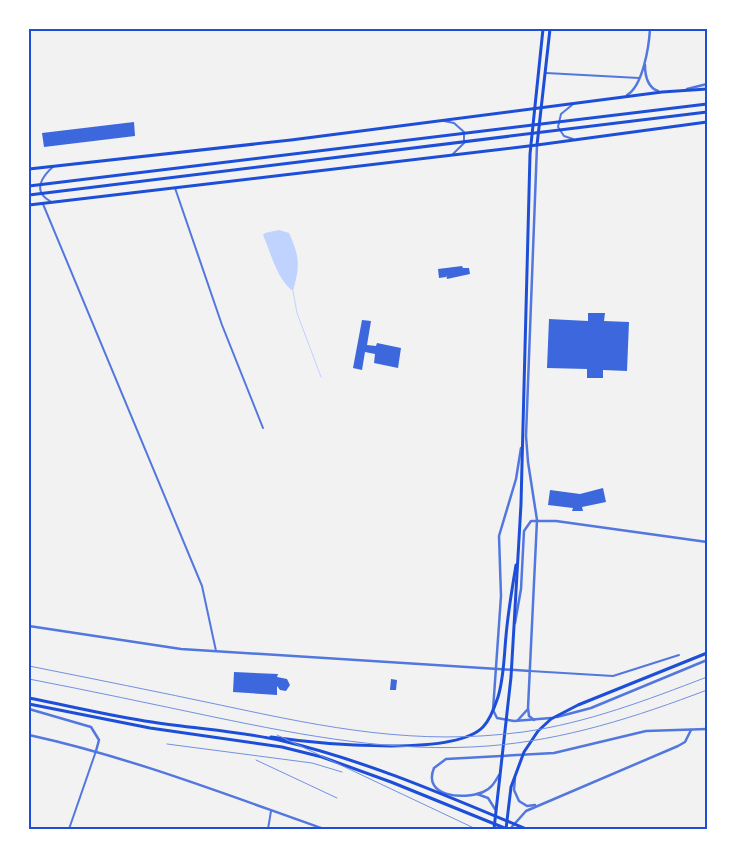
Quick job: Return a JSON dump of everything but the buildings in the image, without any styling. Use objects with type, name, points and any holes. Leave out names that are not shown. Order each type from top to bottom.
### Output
[{"type":"main road","points":[[494,829],[514,634],[531,146],[543,29]]},
{"type":"main road","points":[[537,145],[550,29]]},
{"type":"main road","points":[[29,169],[662,92],[707,89]]},
{"type":"main road","points":[[29,186],[707,104]]},
{"type":"main road","points":[[29,195],[707,112]]},
{"type":"main road","points":[[29,205],[531,146],[707,122]]},
{"type":"main road","points":[[29,698],[151,722],[320,744],[429,743],[463,738],[484,727],[492,712],[502,684],[506,634],[518,550]]},
{"type":"main road","points":[[29,704],[150,728],[282,747],[322,757],[391,782],[508,829],[515,774],[528,744],[551,719],[570,708],[707,653]]},
{"type":"main road","points":[[255,735],[324,752],[394,776],[526,829]]},
{"type":"street","points":[[623,97],[633,92],[639,78],[645,61],[650,29]]},
{"type":"street","points":[[645,61],[649,84],[655,90],[662,92]]},
{"type":"street","points":[[545,73],[639,78]]},
{"type":"street","points":[[686,90],[707,84]]},
{"type":"street","points":[[576,103],[564,109],[558,120],[558,127],[564,136],[578,139]]},
{"type":"street","points":[[440,120],[454,123],[464,132],[464,143],[460,149],[448,155]]},
{"type":"street","points":[[534,720],[529,716],[528,708],[537,520],[526,436],[537,145]]},
{"type":"street","points":[[53,203],[44,198],[40,186],[43,177],[54,166]]},
{"type":"street","points":[[175,188],[222,325],[263,428]]},
{"type":"street","points":[[43,204],[202,586],[216,650]]},
{"type":"street","points":[[521,447],[516,479],[500,529],[501,596],[494,714],[501,720],[514,721],[534,720],[579,712],[707,660]]},
{"type":"street","points":[[514,626],[521,588],[525,528],[531,521],[537,520],[707,542]]},
{"type":"street","points":[[29,626],[181,649],[613,676],[679,655]]},
{"type":"street","points":[[514,721],[523,717],[528,708]]},
{"type":"street","points":[[29,709],[91,727],[99,740],[69,829]]},
{"type":"street","points":[[496,810],[488,798],[476,794],[450,795],[439,792],[435,788],[432,774],[434,768],[440,762],[454,758],[573,750],[646,730],[707,729]]},
{"type":"street","points":[[508,829],[520,816],[542,803],[678,746],[685,742],[691,730]]},
{"type":"street","points":[[29,735],[96,751],[324,829]]},
{"type":"street","points":[[476,794],[492,786],[500,774]]},
{"type":"street","points":[[515,774],[514,790],[519,801],[527,806],[542,803]]},
{"type":"street","points":[[268,829],[271,811]]},
{"type":"water","points":[[279,230],[289,233],[297,255],[298,268],[293,291],[287,286],[275,266],[263,235]]},
{"type":"waterway","points":[[293,291],[297,313],[321,377]]},
{"type":"railway","points":[[29,666],[337,728],[409,736],[446,737],[523,732],[570,723],[639,702],[707,677]]},
{"type":"railway","points":[[29,679],[282,731],[384,745],[453,748],[517,743],[572,733],[627,718],[707,690]]},
{"type":"railway","points":[[277,735],[476,829]]},
{"type":"railway","points":[[167,744],[312,763],[342,772]]},
{"type":"railway","points":[[256,760],[337,798]]}]
